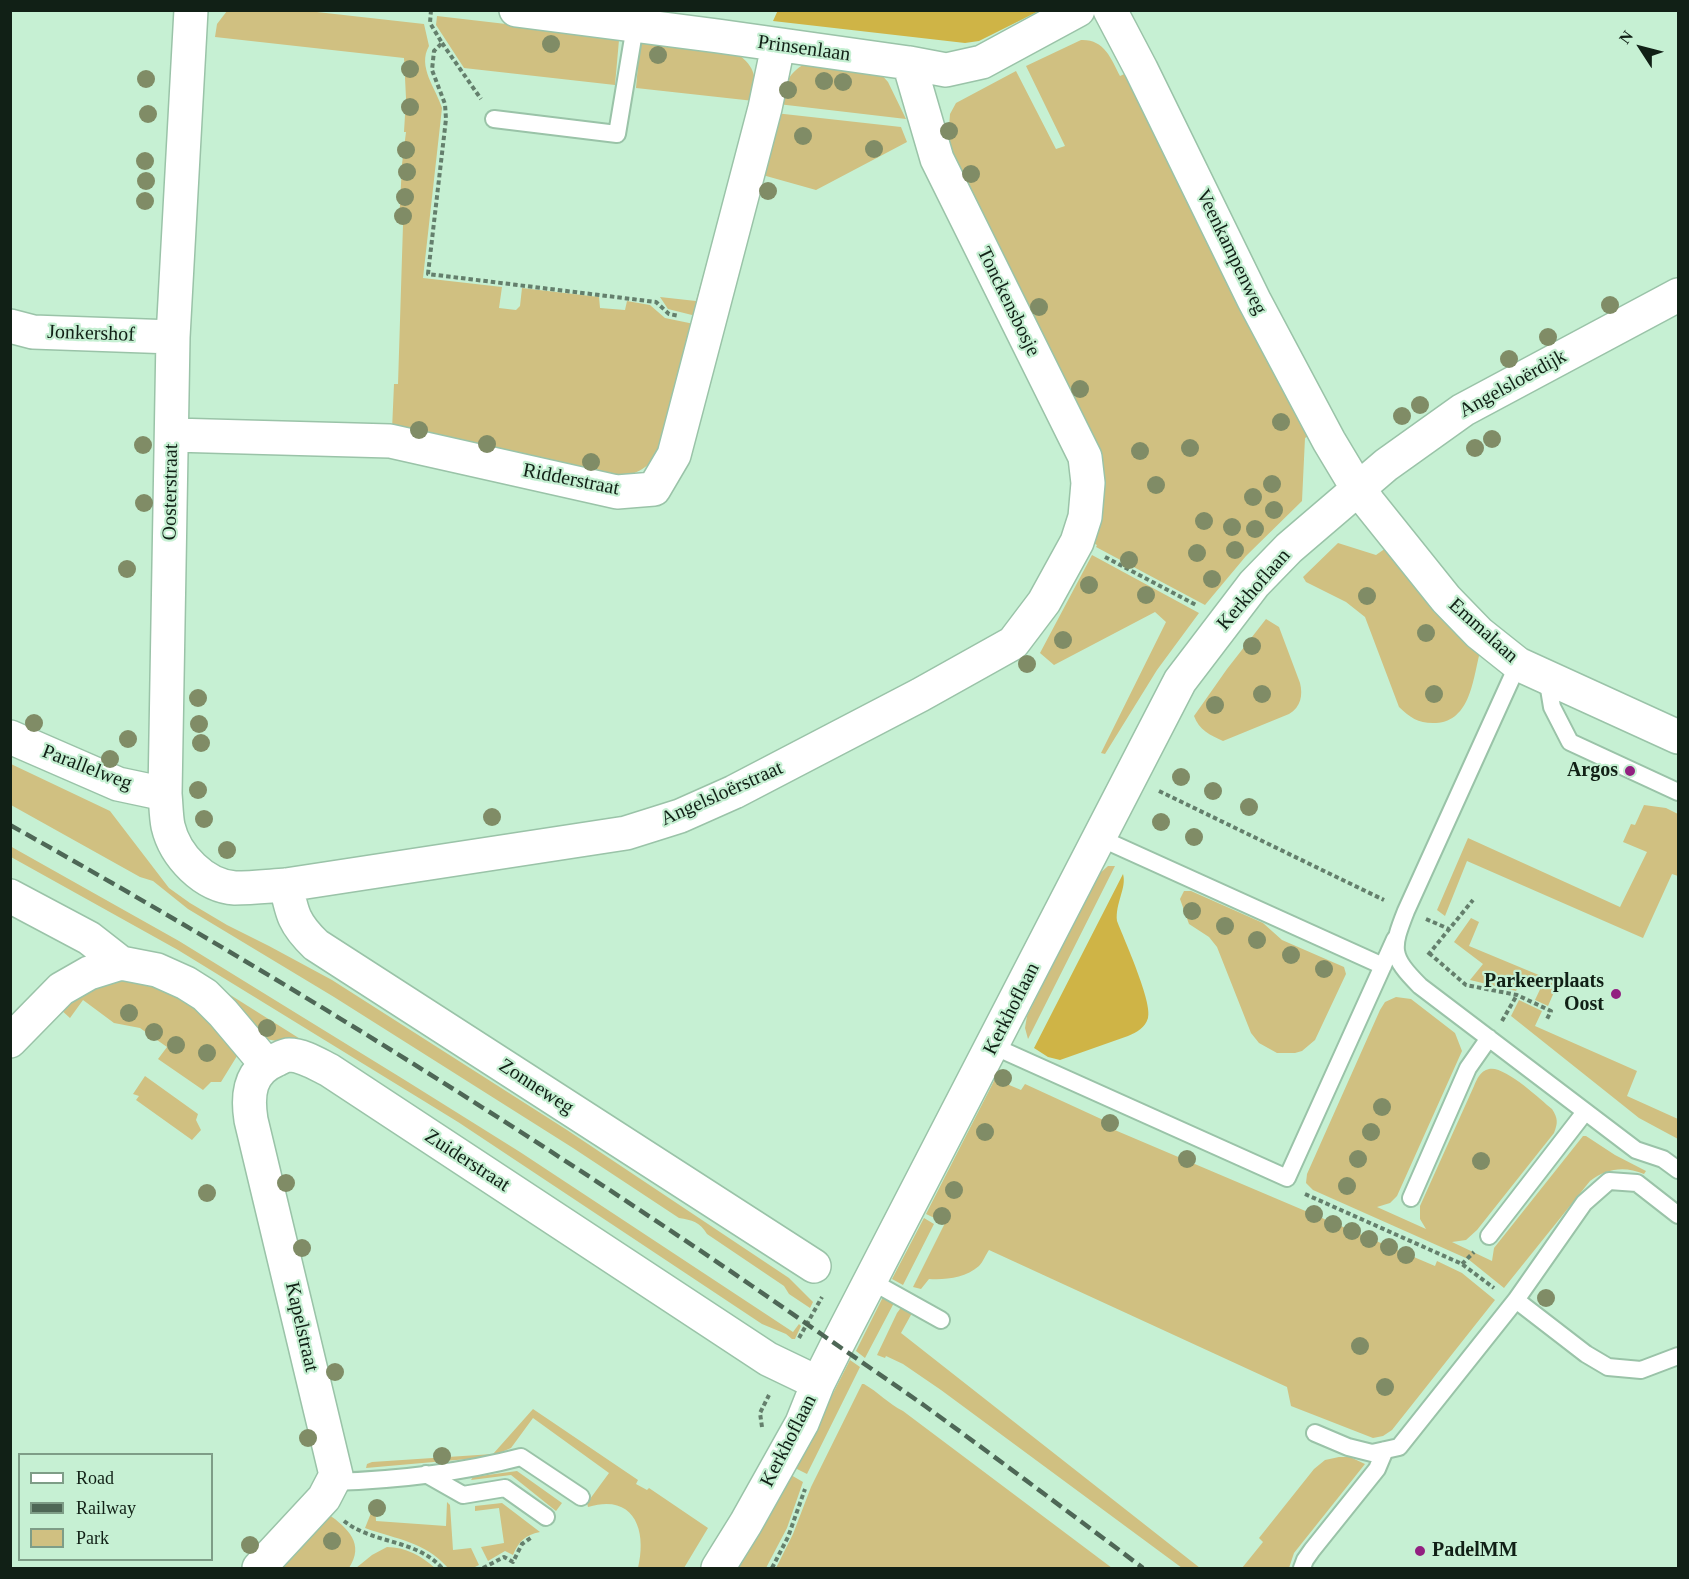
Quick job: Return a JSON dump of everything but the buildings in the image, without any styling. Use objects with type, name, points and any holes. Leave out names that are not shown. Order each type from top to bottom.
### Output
[{"type":"street","name":"Oosterstraat","points":[[190,10],[173,337],[165,794],[168,826],[177,847],[192,868],[211,882],[234,888],[286,885]]},
{"type":"street","name":"Prinsenlaan","points":[[516,10],[909,63],[946,70],[982,63],[1078,10]]},
{"type":"street","name":"Veenkampenweg","points":[[1110,10],[1254,300],[1325,433],[1358,489]]},
{"type":"street","name":"Ridderstraat","points":[[172,435],[390,441],[617,492],[654,489],[674,455],[765,108],[778,46]]},
{"type":"street","name":"Tonckensbosje","points":[[909,63],[938,159],[1085,457],[1088,483],[1085,517],[1077,542]]},
{"type":"street","name":"Angelsloërdijk","points":[[1358,489],[1407,448],[1463,410],[1678,295]]},
{"type":"street","name":"Jonkershof","points":[[10,326],[33,332],[173,337]]},
{"type":"street","name":"Kerkhoflaan","points":[[718,1569],[802,1423],[818,1383],[993,1046],[1106,840],[1131,777],[1180,681],[1254,584],[1289,548],[1358,489]]},
{"type":"street","name":"Emmalaan","points":[[1358,489],[1446,599],[1479,633],[1532,671],[1678,737]]},
{"type":"street","name":"Angelsloërstraat","points":[[286,885],[626,833],[680,816],[735,792],[806,756],[1013,643],[1044,602],[1077,542]]},
{"type":"street","name":"Parallelweg","points":[[10,737],[118,784],[165,794]]},
{"type":"street","name":"Zonneweg","points":[[286,885],[292,912],[300,929],[316,945],[814,1266]]},
{"type":"street","points":[[10,896],[89,938],[121,963],[157,970],[186,983],[205,995],[224,1012],[266,1064]]},
{"type":"street","points":[[10,1041],[61,989],[88,973],[121,963]]},
{"type":"street","name":"Zuiderstraat","points":[[266,1064],[288,1054],[330,1070],[768,1359],[818,1383]]},
{"type":"street","name":"Kapelstraat","points":[[266,1064],[255,1076],[248,1099],[251,1120],[336,1475],[328,1490]]},
{"type":"street","points":[[259,1569],[328,1490]]},
{"type":"lane","points":[[494,119],[616,134],[635,26]]},
{"type":"lane","points":[[1532,671],[1570,742],[1678,792]]},
{"type":"lane","points":[[993,1046],[1287,1178],[1406,911],[1532,671]]},
{"type":"lane","points":[[1106,840],[1383,966]]},
{"type":"lane","points":[[1395,939],[1397,960],[1410,976],[1636,1150],[1663,1159],[1678,1170]]},
{"type":"lane","points":[[1411,1198],[1468,1068],[1489,1038]]},
{"type":"lane","points":[[1489,1236],[1585,1112]]},
{"type":"lane","points":[[1315,1433],[1372,1453],[1399,1447],[1516,1300],[1584,1203],[1609,1181],[1637,1183],[1678,1215]]},
{"type":"lane","points":[[871,1281],[941,1320]]},
{"type":"lane","points":[[1516,1300],[1586,1354],[1608,1367],[1641,1370],[1678,1356]]},
{"type":"lane","points":[[1302,1569],[1312,1550],[1377,1469],[1385,1450]]},
{"type":"lane","points":[[328,1490],[376,1480],[479,1468],[521,1456],[581,1497]]},
{"type":"lane","points":[[426,1474],[463,1495],[505,1488],[546,1517]]},
{"type":"path","points":[[431,10],[430,23],[494,119]]},
{"type":"path","points":[[442,43],[434,51],[432,70],[446,104],[446,119],[429,274],[656,302],[669,314],[709,322]]},
{"type":"path","points":[[1077,542],[1206,610],[1224,624]]},
{"type":"path","points":[[1131,777],[1406,911],[1449,929]]},
{"type":"path","points":[[1410,976],[1473,900]]},
{"type":"path","points":[[1429,953],[1466,985],[1518,995],[1551,1011],[1547,1019]]},
{"type":"path","points":[[1287,1178],[1302,1193],[1462,1264],[1500,1293],[1516,1300]]},
{"type":"path","points":[[328,1490],[332,1512],[352,1528],[415,1549],[436,1562],[442,1569]]},
{"type":"green space","points":[[227,11],[308,11],[424,24],[429,46],[425,62],[426,70],[442,108],[423,278],[502,287],[499,308],[516,310],[520,306],[522,288],[599,297],[600,308],[625,310],[627,301],[650,305],[665,318],[694,324],[657,456],[652,461],[637,472],[612,477],[392,430],[394,384],[398,384],[403,225],[399,224],[406,132],[404,132],[406,98],[404,58],[215,37],[217,24]]},
{"type":"green space","points":[[437,16],[618,37],[615,85],[464,68],[436,25]]},
{"type":"green space","points":[[1081,40],[1101,46],[1110,56],[1120,76],[1129,72],[1312,434],[1305,438],[1302,501],[1246,556],[1205,605],[1096,547],[1097,545],[1089,541],[1095,526],[940,128],[949,127],[950,114],[956,103],[1016,71],[1056,149],[1065,146],[1026,66]]},
{"type":"green space","points":[[640,42],[736,53],[748,63],[754,74],[754,101],[636,88]]},
{"type":"green space","points":[[809,62],[880,73],[888,82],[906,119],[778,104],[792,74]]},
{"type":"green space","points":[[748,111],[696,316],[668,309],[660,297],[696,301]]},
{"type":"green space","points":[[775,113],[901,127],[907,142],[816,190],[759,174]]},
{"type":"green space","points":[[1338,543],[1376,555],[1386,548],[1480,652],[1468,696],[1457,715],[1448,720],[1430,723],[1416,720],[1403,711],[1399,707],[1365,617],[1346,602],[1306,582],[1303,577]]},
{"type":"green space","points":[[1092,555],[1199,613],[1157,670],[1105,754],[1101,753],[1166,622],[1155,612],[1054,665],[1040,653]]},
{"type":"green space","points":[[1266,619],[1279,627],[1300,683],[1300,700],[1289,714],[1223,741],[1202,728],[1194,716]]},
{"type":"green space","points":[[11,764],[110,811],[169,888],[190,903],[332,980],[567,1130],[789,1278],[813,1302],[810,1308],[789,1294],[784,1286],[707,1234],[698,1224],[679,1218],[334,997],[188,909],[153,881],[140,877],[11,805]]},
{"type":"green space","points":[[1644,805],[1666,808],[1678,814],[1678,876],[1672,874],[1643,938],[1467,861],[1445,916],[1437,910],[1468,838],[1620,907],[1647,852],[1623,842],[1631,824],[1635,825]]},
{"type":"green space","points":[[10,846],[179,941],[408,1082],[520,1152],[793,1332],[799,1324],[801,1326],[795,1339],[762,1324],[458,1122],[178,950],[11,857]]},
{"type":"green space","points":[[1108,866],[1115,866],[1028,1039],[1025,1028],[1027,1016],[1098,875]]},
{"type":"green space","points":[[1184,891],[1191,891],[1263,923],[1282,940],[1344,967],[1346,974],[1315,1040],[1302,1051],[1277,1053],[1259,1043],[1251,1033],[1217,947],[1209,937],[1189,924],[1180,899]]},
{"type":"green space","points":[[1471,918],[1479,922],[1469,946],[1558,983],[1548,1006],[1535,1000],[1543,983],[1524,975],[1516,991],[1470,980],[1483,964],[1454,942]]},
{"type":"green space","points":[[119,980],[142,980],[191,1001],[233,1043],[237,1056],[221,1082],[211,1082],[203,1090],[158,1059],[167,1047],[140,1028],[114,1023],[83,1000],[70,1018],[60,1009],[81,992]]},
{"type":"green space","points":[[224,991],[313,1047],[265,1039]]},
{"type":"green space","points":[[1396,997],[1411,999],[1455,1033],[1462,1051],[1397,1196],[1390,1203],[1377,1207],[1426,1229],[1420,1219],[1420,1206],[1476,1081],[1481,1073],[1489,1069],[1496,1069],[1512,1077],[1552,1109],[1557,1121],[1556,1126],[1554,1133],[1477,1230],[1466,1240],[1452,1242],[1492,1261],[1494,1248],[1583,1136],[1646,1171],[1644,1174],[1623,1169],[1610,1171],[1590,1181],[1504,1288],[1468,1259],[1313,1190],[1306,1183],[1307,1174],[1380,1010],[1385,1002]]},
{"type":"green space","points":[[1519,1000],[1542,1011],[1535,1026],[1637,1071],[1627,1096],[1678,1119],[1678,1139],[1639,1118],[1511,1016]]},
{"type":"green space","points":[[145,1076],[198,1114],[196,1120],[201,1130],[192,1140],[136,1100],[139,1096],[133,1094]]},
{"type":"green space","points":[[995,1079],[1021,1090],[1025,1084],[1112,1124],[1110,1128],[1435,1266],[1437,1261],[1462,1273],[1495,1300],[1392,1430],[1383,1436],[1373,1438],[1291,1406],[1287,1387],[989,1250],[979,1266],[962,1276],[929,1279],[921,1289],[913,1287],[945,1223],[926,1214]]},
{"type":"green space","points":[[924,1218],[934,1224],[903,1285],[892,1279]]},
{"type":"green space","points":[[883,1297],[895,1301],[865,1358],[856,1351]]},
{"type":"green space","points":[[903,1305],[912,1313],[901,1333],[1200,1568],[1182,1568],[941,1390],[903,1364],[886,1356],[885,1358],[877,1355]]},
{"type":"green space","points":[[850,1360],[860,1367],[807,1474],[795,1468]]},
{"type":"green space","points":[[862,1384],[903,1411],[1112,1568],[776,1568],[793,1534],[811,1487]]},
{"type":"green space","points":[[533,1409],[638,1480],[636,1484],[647,1490],[649,1488],[708,1528],[684,1568],[638,1568],[641,1541],[634,1518],[627,1510],[617,1505],[604,1504],[588,1507],[587,1503],[609,1473],[533,1418],[511,1448],[490,1457],[366,1468],[367,1464],[372,1462],[493,1454]]},
{"type":"green space","points":[[1350,1457],[1365,1464],[1294,1553],[1289,1568],[1242,1568],[1263,1542],[1259,1538],[1314,1469],[1325,1460]]},
{"type":"green space","points":[[517,1471],[562,1503],[556,1511],[511,1475],[471,1480],[473,1477]]},
{"type":"green space","points":[[791,1475],[803,1482],[787,1528],[766,1568],[734,1568]]},
{"type":"green space","points":[[447,1502],[450,1505],[453,1550],[471,1548],[479,1565],[473,1568],[448,1568],[430,1552],[420,1547],[365,1528],[375,1503],[376,1521],[446,1526]]},
{"type":"green space","points":[[502,1503],[540,1532],[523,1539],[513,1555],[505,1551],[488,1561],[481,1547],[504,1543],[499,1508],[475,1511],[475,1506]]},
{"type":"green space","points":[[328,1514],[348,1531],[355,1544],[354,1559],[349,1568],[279,1568]]},
{"type":"green space","points":[[387,1547],[413,1553],[435,1568],[356,1568]]},
{"type":"shaded area","points":[[778,10],[1039,11],[979,41],[965,43],[773,21]]},
{"type":"shaded area","points":[[1123,874],[1117,921],[1146,999],[1147,1021],[1140,1029],[1128,1036],[1060,1060],[1048,1057],[1034,1048]]},
{"type":"railway","points":[[10,825],[115,884],[322,1007],[626,1201],[925,1406],[1143,1568]]},
{"type":"place","name":"Argos","points":[[1630,771]]},
{"type":"place","name":"Parkeerplaats Oost","points":[[1616,994]]},
{"type":"place","name":"PadelMM","points":[[1420,1551]]}]
